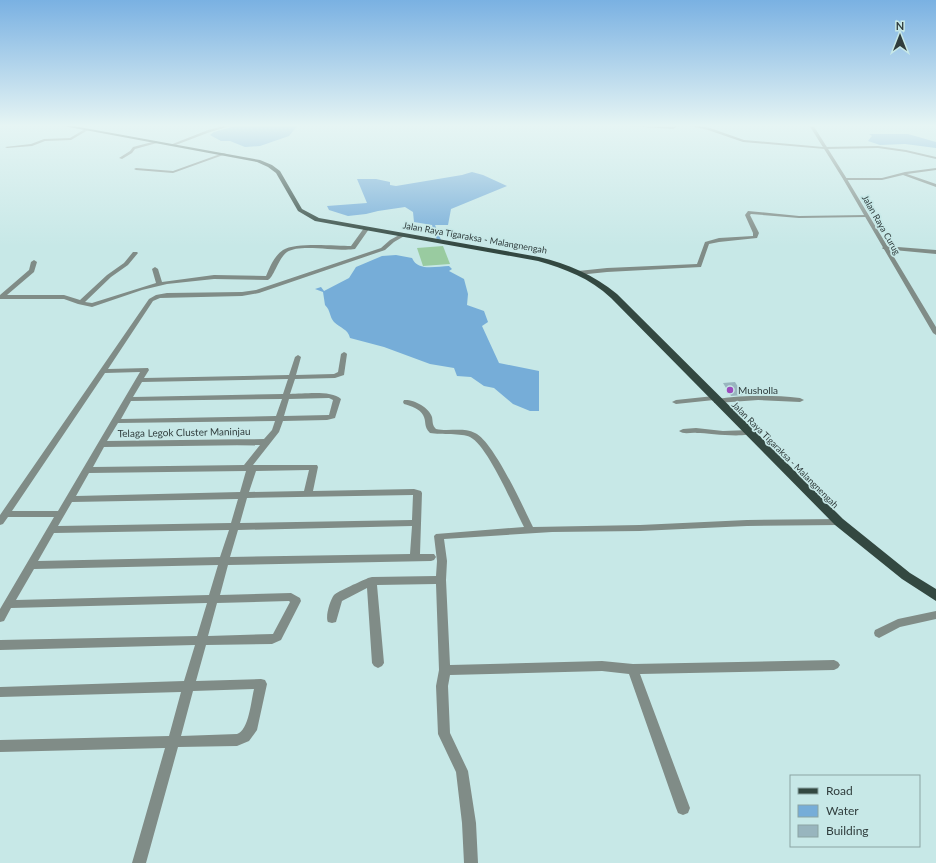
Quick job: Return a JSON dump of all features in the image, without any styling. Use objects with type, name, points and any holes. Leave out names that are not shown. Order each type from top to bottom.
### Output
[{"type":"main road","name":"Jalan Raya Tigaraksa - Malangnengah","points":[[268,165],[276,169],[280,173],[296,205],[307,216],[322,221],[551,262],[578,272],[606,288],[715,400],[750,432],[838,522],[906,576],[936,596]]},
{"type":"street","points":[[136,169],[172,172],[191,165]]},
{"type":"street","name":"Jalan Raya Curug","points":[[837,165],[884,248],[936,333]]},
{"type":"street","points":[[846,179],[882,179],[936,169]]},
{"type":"street","points":[[903,174],[936,186]]},
{"type":"street","points":[[578,272],[699,266],[707,243],[719,240],[755,237],[756,233],[748,214],[750,212],[799,217],[866,216]]},
{"type":"street","points":[[0,297],[64,297],[72,298],[80,303],[89,305],[97,304],[159,283],[205,277],[268,278],[273,265],[289,250],[301,248],[353,248],[366,229]]},
{"type":"street","points":[[3,518],[151,300],[158,296],[167,295],[242,294],[257,292],[383,249],[392,241],[403,235]]},
{"type":"street","points":[[884,248],[936,252]]},
{"type":"street","points":[[80,303],[109,276],[126,264],[135,253]]},
{"type":"street","points":[[0,297],[32,271],[34,262]]},
{"type":"street","points":[[156,269],[159,283]]},
{"type":"street","points":[[140,380],[338,375],[341,373],[344,354]]},
{"type":"street","points":[[140,863],[243,496],[249,468],[276,430],[298,357]]},
{"type":"street","points":[[0,618],[145,370],[103,371]]},
{"type":"street","points":[[116,421],[330,418],[337,399],[330,396],[128,399]]},
{"type":"street","points":[[676,402],[755,397],[800,400]]},
{"type":"street","points":[[407,402],[424,410],[428,416],[429,427],[433,431],[470,434],[479,440],[489,453],[530,530]]},
{"type":"street","points":[[683,431],[696,430],[723,433],[750,432]]},
{"type":"street","name":"Telaga Legok Cluster Maninjau","points":[[102,444],[267,442]]},
{"type":"street","points":[[87,470],[314,467],[308,494]]},
{"type":"street","points":[[70,499],[414,492],[418,493],[415,557]]},
{"type":"street","points":[[3,518],[61,514]]},
{"type":"street","points":[[471,863],[469,823],[462,771],[444,734],[442,686],[445,670],[441,580],[442,561],[439,536],[530,530],[640,528],[747,523],[838,522]]},
{"type":"street","points":[[52,530],[417,524]]},
{"type":"street","points":[[31,565],[431,557]]},
{"type":"street","points":[[332,619],[334,607],[338,598],[372,581],[441,580]]},
{"type":"street","points":[[372,581],[372,603],[376,624],[378,663]]},
{"type":"street","points":[[0,645],[272,639],[277,637],[296,601],[291,597],[8,604]]},
{"type":"street","points":[[879,633],[889,626],[898,623],[936,615]]},
{"type":"street","points":[[445,670],[602,666],[633,669],[834,664]]},
{"type":"street","points":[[633,669],[682,808]]},
{"type":"street","points":[[0,692],[261,684],[251,730],[245,737],[236,740],[174,740],[0,746]]},
{"type":"green space","points":[[443,246],[450,264],[423,266],[417,248]]},
{"type":"water","points":[[472,172],[483,175],[507,186],[451,209],[448,225],[435,225],[441,240],[437,240],[432,225],[414,222],[413,212],[405,207],[348,216],[329,210],[327,206],[367,203],[357,179],[376,179],[390,182],[390,185],[396,186]]},
{"type":"water","points":[[396,255],[412,258],[423,267],[449,266],[452,269],[449,271],[464,279],[468,294],[467,305],[484,311],[488,322],[482,326],[499,363],[539,371],[539,411],[530,411],[513,404],[494,388],[484,386],[471,377],[457,376],[454,368],[430,364],[384,347],[350,338],[346,331],[334,322],[325,305],[323,292],[315,289],[321,287],[324,291],[349,278],[356,267],[382,256]]},
{"type":"building","name":"Musholla","points":[[735,382],[743,395],[731,396],[723,383]]},
{"type":"place","name":"Musholla","points":[[730,390]]}]
